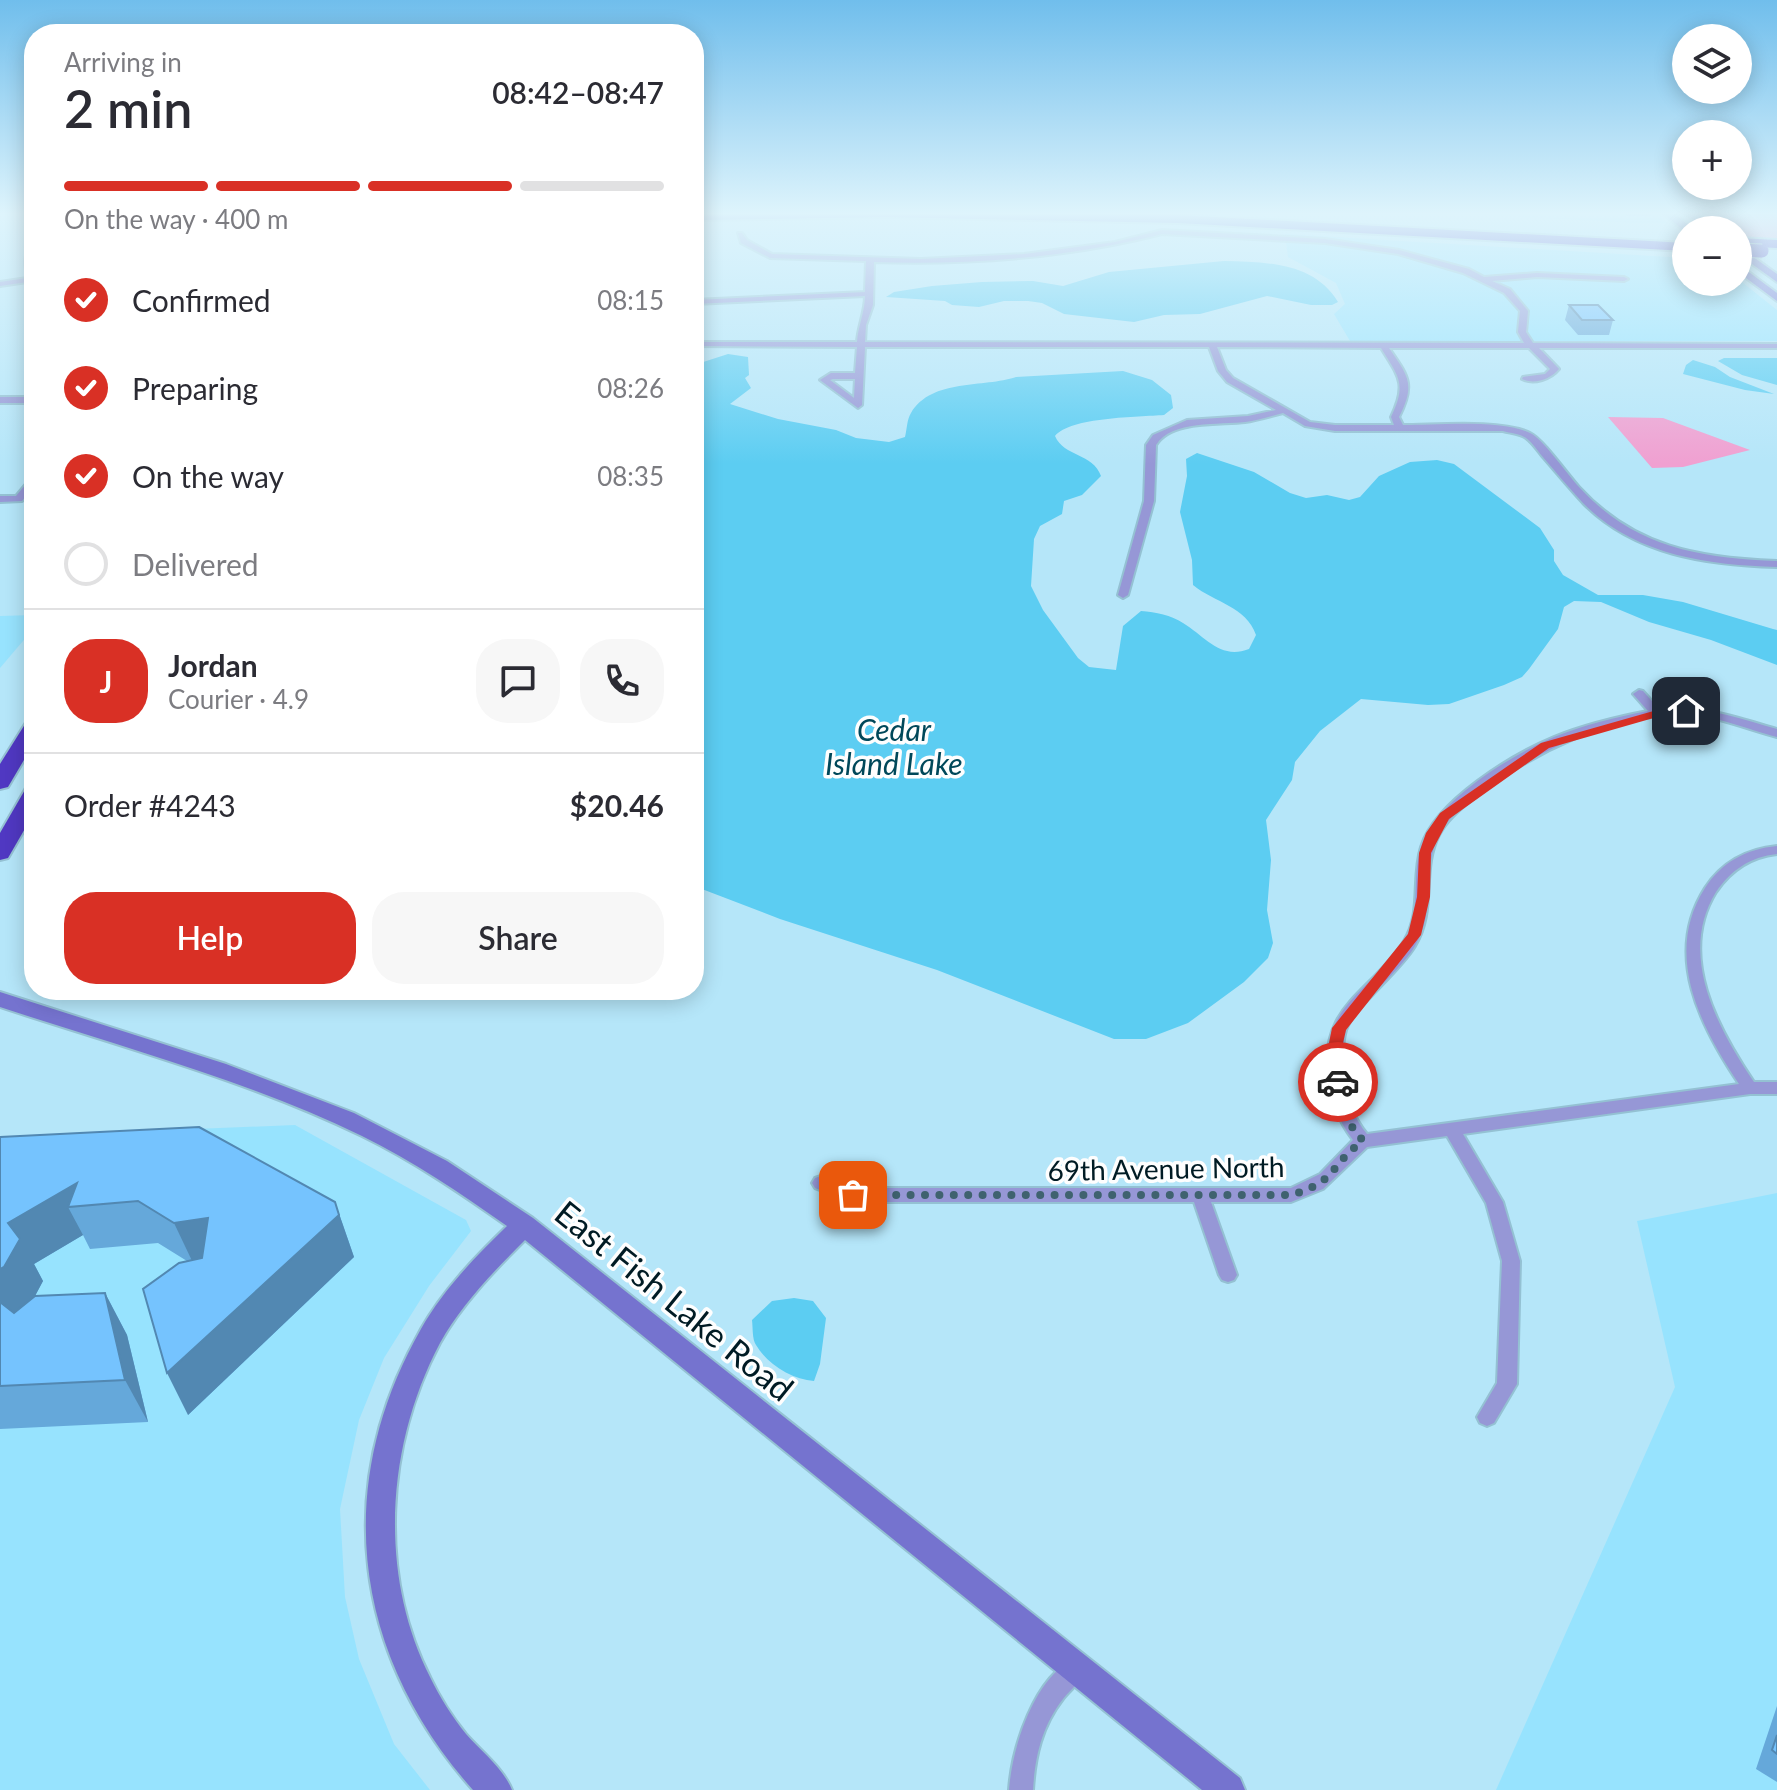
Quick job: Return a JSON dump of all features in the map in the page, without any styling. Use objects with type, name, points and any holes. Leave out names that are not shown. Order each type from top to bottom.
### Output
[{"type":"highway","points":[[0,782],[24,742]]},
{"type":"highway","points":[[0,853],[24,811]]},
{"type":"street","points":[[704,302],[814,297]]},
{"type":"street","points":[[860,376],[831,376],[824,380],[858,405],[860,376],[862,344],[862,325],[869,297]]},
{"type":"street","points":[[1512,297],[1524,311],[1522,332],[1530,346],[1555,369],[1548,376],[1526,379]]},
{"type":"street","points":[[1031,333],[1033,344]]},
{"type":"street","points":[[704,344],[1777,346]]},
{"type":"street","points":[[1212,345],[1227,376],[1282,411],[1318,427],[1515,430],[1529,435],[1599,513],[1630,533],[1658,545],[1705,557],[1777,564]]},
{"type":"street","points":[[1383,345],[1407,384],[1407,393],[1395,417],[1400,428]]},
{"type":"street","points":[[0,400],[24,400]]},
{"type":"street","points":[[1123,595],[1149,501],[1151,445],[1156,437],[1187,423],[1248,419],[1282,411]]},
{"type":"street","points":[[0,499],[19,499],[24,493]]},
{"type":"street","points":[[1639,694],[1657,714]]},
{"type":"street","points":[[1777,733],[1701,713],[1657,714],[1545,746],[1465,799],[1445,816],[1433,833],[1425,853],[1424,897],[1414,935],[1339,1028],[1336,1057],[1343,1115],[1363,1141],[1750,1088],[1777,1088]]},
{"type":"street","points":[[1750,1088],[1729,1059],[1707,1017],[1693,945],[1693,924],[1707,892],[1731,866],[1752,855],[1777,850]]},
{"type":"street","name":"East Fish Lake Road","points":[[0,999],[347,1119],[415,1155],[524,1225],[1228,1790]]},
{"type":"street","points":[[1452,1129],[1494,1202],[1511,1261],[1507,1384],[1487,1417]]},
{"type":"street","name":"69th Avenue North","points":[[821,1183],[853,1195],[1267,1197],[1305,1191],[1332,1176],[1350,1150],[1363,1141]]},
{"type":"street","points":[[1201,1197],[1228,1275]]},
{"type":"street","points":[[495,1790],[473,1770],[443,1732],[401,1653],[381,1568],[378,1527],[386,1458],[399,1407],[414,1370],[453,1303],[477,1273],[524,1225]]},
{"type":"street","points":[[1021,1790],[1025,1748],[1035,1721],[1058,1685],[1076,1669]]},
{"type":"shaded area","points":[[1342,297],[1760,297],[1777,310],[1777,341],[1350,341],[1334,314],[1345,304]]},
{"type":"shaded area","points":[[1608,417],[1663,418],[1750,450],[1683,467],[1652,468]]},
{"type":"shaded area","points":[[24,615],[24,640],[0,668],[0,616]]},
{"type":"shaded area","points":[[295,1125],[466,1220],[471,1231],[429,1286],[384,1358],[359,1420],[340,1509],[345,1597],[359,1659],[394,1744],[430,1790],[0,1790],[0,1155],[65,1143],[71,1134]]},
{"type":"shaded area","points":[[1777,1193],[1777,1790],[1496,1790],[1675,1387],[1637,1221]]},
{"type":"water","points":[[886,297],[1265,297],[1200,314],[1164,315],[1134,322],[1064,314],[1042,303],[1028,301],[1004,301],[979,307]]},
{"type":"water","points":[[1270,297],[1334,297],[1338,302],[1311,305]]},
{"type":"water","name":"Cedar Island Lake","points":[[728,354],[748,357],[749,375],[745,378],[751,388],[730,404],[778,419],[836,430],[856,438],[889,442],[905,437],[910,415],[920,402],[932,394],[959,386],[1016,377],[1123,371],[1152,380],[1171,395],[1173,408],[1164,415],[1089,422],[1075,425],[1055,436],[1065,448],[1092,463],[1101,476],[1082,495],[1064,501],[1062,514],[1040,526],[1034,539],[1031,586],[1043,610],[1078,658],[1089,667],[1116,670],[1123,626],[1141,611],[1173,618],[1221,649],[1239,652],[1249,649],[1256,635],[1245,617],[1193,585],[1192,560],[1180,512],[1187,476],[1186,459],[1197,453],[1254,472],[1290,493],[1306,498],[1327,495],[1349,500],[1360,497],[1379,476],[1410,462],[1437,460],[1454,464],[1540,528],[1554,550],[1554,561],[1563,575],[1598,595],[1643,595],[1683,602],[1777,630],[1777,665],[1711,640],[1649,622],[1601,602],[1574,601],[1564,607],[1558,629],[1522,677],[1449,704],[1361,699],[1320,731],[1295,762],[1292,780],[1266,820],[1271,860],[1267,910],[1273,943],[1268,958],[1244,982],[1188,1023],[1146,1039],[1114,1039],[937,970],[780,919],[704,890],[704,362]]},
{"type":"water","points":[[1724,358],[1777,358],[1777,385],[1742,375],[1718,361]]},
{"type":"water","points":[[1693,360],[1774,394],[1683,374],[1686,365]]},
{"type":"water","points":[[794,1298],[813,1301],[826,1318],[820,1364],[814,1381],[781,1370],[761,1352],[754,1340],[752,1320],[772,1301]]},
{"type":"building","points":[[1569,305],[1598,305],[1613,320],[1582,320]]},
{"type":"building","points":[[199,1127],[335,1202],[339,1215],[167,1373],[143,1289],[179,1263],[202,1258],[208,1218],[174,1223],[138,1201],[68,1207],[77,1183],[8,1223],[20,1239],[0,1269],[0,1137]]},
{"type":"building","points":[[105,1293],[125,1380],[0,1386],[0,1302],[14,1313],[35,1296]]},
{"type":"building","points":[[1777,1735],[1777,1754],[1772,1750]]},
{"type":"way so far","points":[[853,1195],[1291,1195],[1316,1187],[1332,1176],[1350,1150],[1363,1141],[1343,1115],[1338,1082]]},
{"type":"route","points":[[1338,1082],[1336,1043],[1339,1028],[1414,935],[1424,897],[1425,853],[1433,833],[1445,816],[1531,754],[1560,739],[1657,714],[1686,711]]}]
